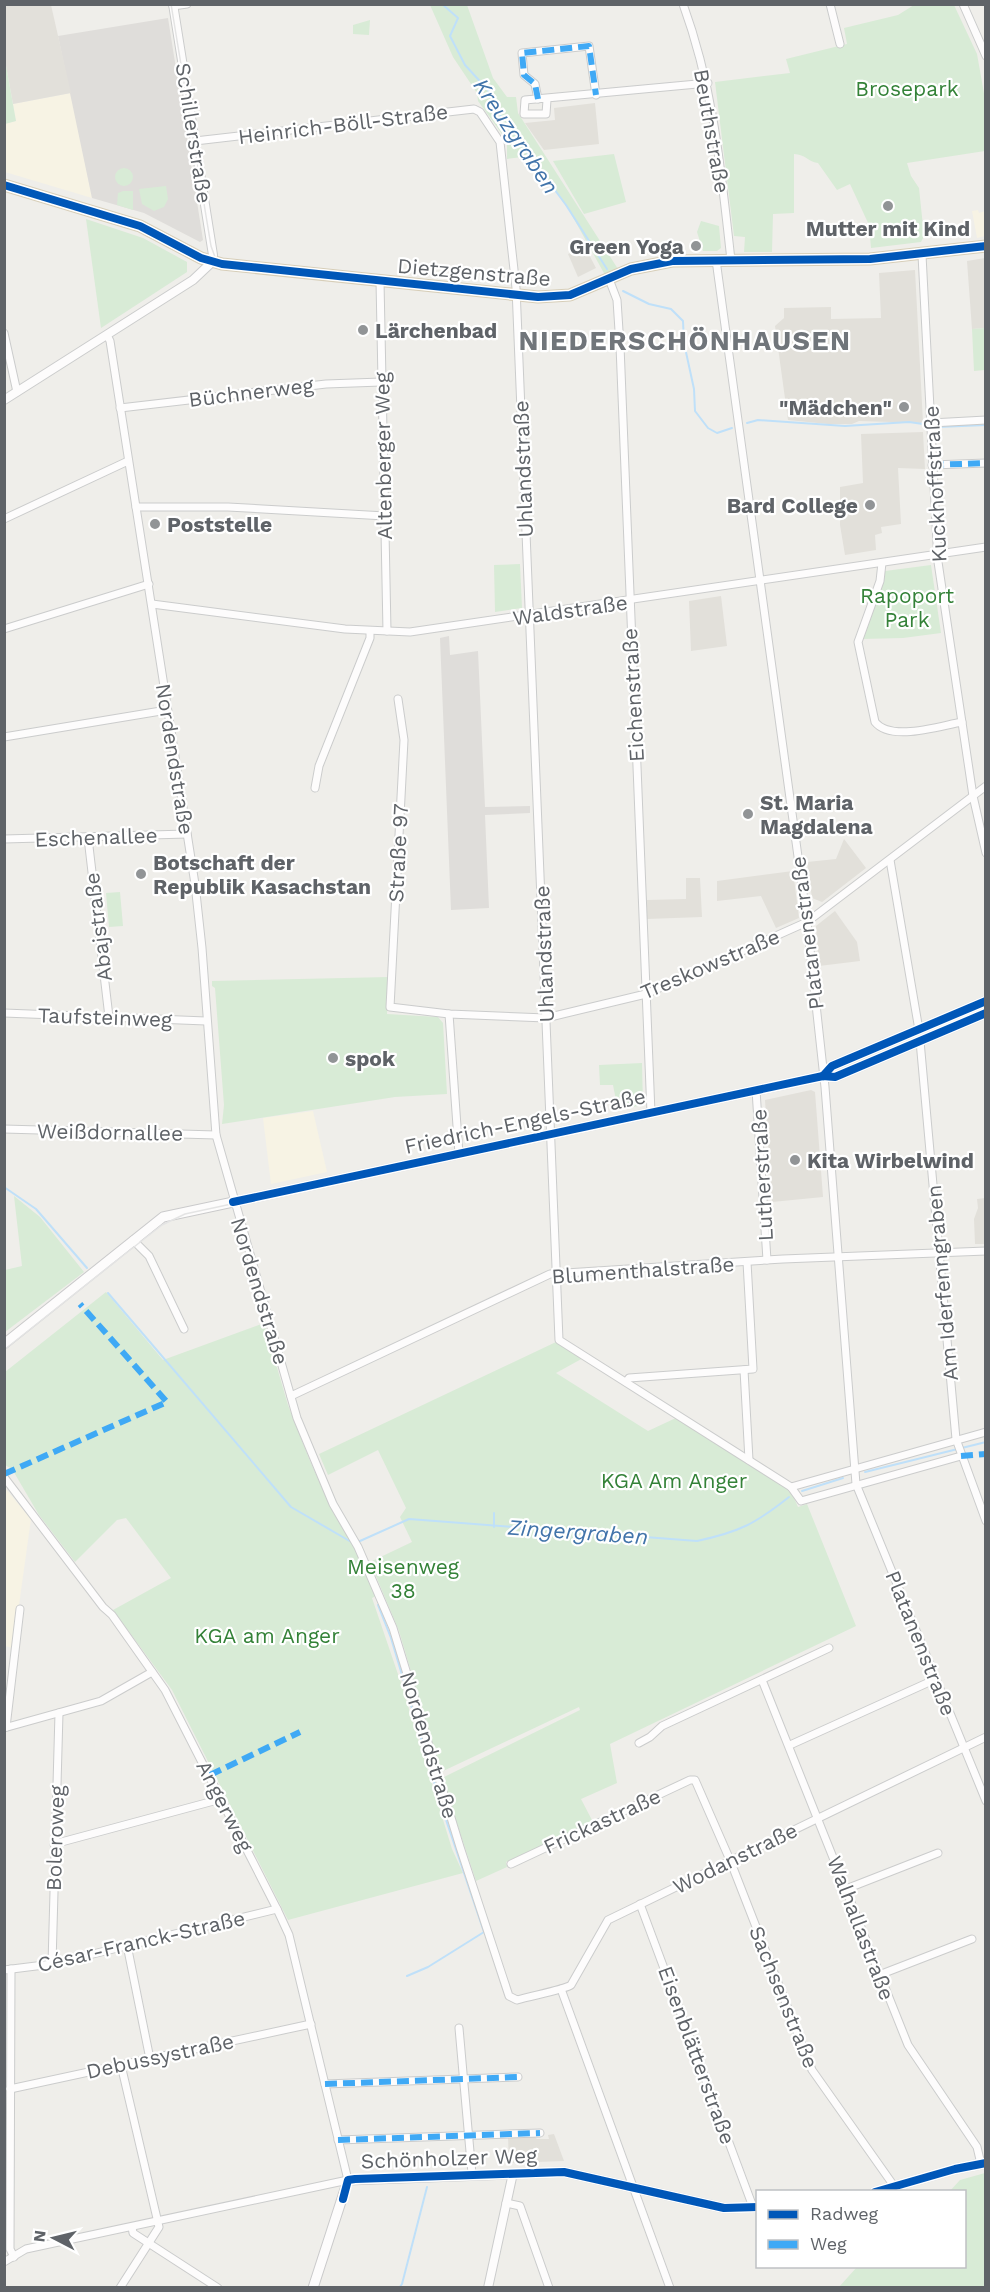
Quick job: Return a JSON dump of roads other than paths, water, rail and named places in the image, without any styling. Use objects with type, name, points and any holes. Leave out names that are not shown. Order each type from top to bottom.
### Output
[{"type":"main road","name":"Dietzgenstraße","points":[[4,185],[140,226],[211,261],[517,295],[561,297],[648,264],[716,260],[840,260],[922,255],[986,246]]},
{"type":"main road","name":"Friedrich-Engels-Straße","points":[[823,1076],[832,1066],[986,1001]]},
{"type":"main road","name":"Friedrich-Engels-Straße","points":[[4,1344],[163,1217],[823,1076],[838,1076],[986,1013]]},
{"type":"main road","points":[[881,2190],[955,2169],[983,2164]]},
{"type":"main road","name":"Schönholzer Weg","points":[[348,2180],[564,2172],[724,2208],[755,2207]]},
{"type":"main road","points":[[313,2288],[348,2180]]},
{"type":"street","points":[[173,5],[187,4]]},
{"type":"street","name":"Beuthstraße","points":[[683,4],[708,83],[717,130],[731,260]]},
{"type":"street","points":[[830,4],[840,44]]},
{"type":"street","points":[[963,4],[986,56]]},
{"type":"street","name":"Schillerstraße","points":[[173,5],[213,255],[211,261]]},
{"type":"street","points":[[538,99],[536,84],[524,75],[522,53],[589,45],[596,95]]},
{"type":"street","points":[[547,100],[546,114],[524,114],[525,100],[547,100],[708,83]]},
{"type":"street","name":"Heinrich-Böll-Straße","points":[[195,141],[477,109],[500,142],[517,295]]},
{"type":"street","name":"Kuckhoffstraße","points":[[922,255],[938,554],[973,796],[986,853]]},
{"type":"street","name":"Platanenstraße","points":[[716,260],[762,581],[807,922],[823,1076],[853,1467]]},
{"type":"street","points":[[4,400],[193,280],[211,261]]},
{"type":"street","name":"Eichenstraße","points":[[609,279],[617,300],[651,1113]]},
{"type":"street","name":"Altenberger Weg","points":[[380,281],[387,632]]},
{"type":"street","name":"Uhlandstraße","points":[[517,295],[559,1340],[791,1488]]},
{"type":"street","points":[[4,333],[17,392]]},
{"type":"street","name":"Nordendstraße","points":[[106,335],[110,341],[187,834],[202,948],[216,1135],[233,1202],[291,1396],[333,1504],[358,1548],[393,1628],[460,1847],[509,1996],[513,2000],[561,1989]]},
{"type":"street","name":"Büchnerweg","points":[[120,408],[326,384],[381,382]]},
{"type":"street","points":[[931,423],[986,420]]},
{"type":"street","points":[[4,519],[128,461]]},
{"type":"street","points":[[932,465],[986,463]]},
{"type":"street","points":[[136,507],[228,507],[385,516]]},
{"type":"street","name":"Waldstraße","points":[[152,604],[370,631],[410,632],[986,547]]},
{"type":"street","points":[[882,563],[880,581],[858,642],[876,722],[884,730],[896,733],[962,722]]},
{"type":"street","points":[[4,629],[149,584]]},
{"type":"street","points":[[315,788],[319,766],[370,638],[370,631]]},
{"type":"street","name":"Straße 97","points":[[390,1007],[404,740],[398,699]]},
{"type":"street","points":[[4,737],[167,710]]},
{"type":"street","name":"Treskowstraße","points":[[390,1007],[449,1014],[546,1018],[646,994],[807,922],[986,786]]},
{"type":"street","name":"Eschenallee","points":[[4,839],[187,834]]},
{"type":"street","name":"Abajstraße","points":[[88,838],[109,1017]]},
{"type":"street","points":[[890,860],[919,1030]]},
{"type":"street","name":"Taufsteinweg","points":[[4,1013],[206,1021]]},
{"type":"street","points":[[449,1014],[459,1154]]},
{"type":"street","name":"Am Iderfenngraben","points":[[921,1041],[940,1252],[943,1314],[958,1448],[986,1521]]},
{"type":"street","name":"Lutherstraße","points":[[756,1090],[767,1260]]},
{"type":"street","name":"Weißdornallee","points":[[4,1129],[216,1135]]},
{"type":"street","points":[[133,1240],[149,1256],[184,1329]]},
{"type":"street","name":"Blumenthalstraße","points":[[291,1396],[556,1273],[767,1260],[986,1251]]},
{"type":"street","points":[[626,1382],[628,1378],[744,1370],[754,1367],[747,1262]]},
{"type":"street","points":[[744,1370],[749,1460]]},
{"type":"street","points":[[958,1448],[853,1467],[791,1488],[797,1499],[801,1501],[958,1448],[986,1432]]},
{"type":"street","points":[[853,1467],[856,1484]]},
{"type":"street","name":"Angerweg","points":[[4,1478],[103,1607],[112,1615],[165,1690],[277,1909],[289,1935],[348,2180]]},
{"type":"street","name":"Platanenstraße","points":[[856,1484],[986,1801]]},
{"type":"street","points":[[20,1609],[5,1728],[100,1701],[152,1672]]},
{"type":"street","points":[[639,1743],[650,1737],[662,1725],[829,1648]]},
{"type":"street","points":[[790,1745],[936,1679]]},
{"type":"street","name":"Walhallastraße","points":[[762,1680],[790,1745],[908,2045],[977,2147],[983,2164]]},
{"type":"street","name":"Boleroweg","points":[[52,1964],[59,1713]]},
{"type":"street","name":"Wodanstraße","points":[[561,1989],[571,1985],[608,1920],[986,1737]]},
{"type":"street","name":"Sachsenstraße","points":[[693,1779],[730,1860],[812,2070],[894,2186]]},
{"type":"street","name":"Frickastraße","points":[[512,1864],[693,1779]]},
{"type":"street","points":[[54,1844],[221,1798]]},
{"type":"street","points":[[846,1888],[938,1854]]},
{"type":"street","name":"Eisenblätterstraße","points":[[640,1904],[755,2207]]},
{"type":"street","name":"César-Franck-Straße","points":[[8,1970],[52,1964],[277,1909]]},
{"type":"street","points":[[879,1975],[972,1939]]},
{"type":"street","points":[[127,1945],[150,2059]]},
{"type":"street","points":[[8,1970],[10,2249],[14,2257]]},
{"type":"street","points":[[561,1989],[670,2288]]},
{"type":"street","name":"Debussystraße","points":[[10,2089],[311,2024]]},
{"type":"street","name":"Schönholzer Weg","points":[[459,2028],[472,2174]]},
{"type":"street","points":[[120,2288],[159,2227],[121,2065]]},
{"type":"street","points":[[325,2084],[518,2077]]},
{"type":"street","points":[[338,2140],[540,2133]]},
{"type":"street","points":[[488,2288],[513,2173]]},
{"type":"street","name":"Schönholzer Weg","points":[[4,2262],[26,2249],[348,2180]]},
{"type":"street","points":[[506,2203],[520,2206],[549,2288]]},
{"type":"street","points":[[132,2227],[134,2233],[148,2243],[218,2288]]},
{"type":"waterway","name":"Kreuzgraben","points":[[442,4],[458,18],[450,36],[465,65],[488,90],[501,117],[512,124],[517,139],[566,205],[607,269]]},
{"type":"waterway","name":"Kreuzgraben","points":[[623,291],[649,304],[671,309],[683,321],[684,343],[694,389],[695,411],[708,428],[717,433],[732,428]]},
{"type":"waterway","name":"Kreuzgraben","points":[[747,423],[758,420],[845,426],[909,422],[923,424]]},
{"type":"waterway","name":"Kreuzgraben","points":[[938,427],[986,425]]},
{"type":"waterway","name":"Zingergraben","points":[[4,1187],[36,1209],[87,1268]]},
{"type":"waterway","name":"Zingergraben","points":[[108,1293],[291,1507],[353,1543]]},
{"type":"waterway","name":"Zingergraben","points":[[865,1472],[986,1442]]},
{"type":"waterway","name":"Zingergraben","points":[[802,1491],[843,1478]]},
{"type":"waterway","name":"Zingergraben","points":[[360,1541],[409,1519],[697,1541],[746,1526],[789,1497]]},
{"type":"waterway","points":[[494,1513],[494,1527]]},
{"type":"waterway","points":[[378,1605],[391,1638],[441,1805],[484,1932],[428,1967],[407,1976]]},
{"type":"waterway","points":[[399,2288],[402,2284],[427,2187]]},
{"type":"tram line","points":[[171,4],[211,246],[215,257],[226,265],[550,299],[579,294],[633,271],[662,264],[706,261],[858,262],[932,256],[986,248]]},
{"type":"tram line","points":[[111,1265],[162,1225],[185,1214],[802,1082],[851,1066],[986,1007]]},
{"type":"tram line","points":[[4,1350],[116,1261]]},
{"type":"place","name":"Mutter mit Kind","points":[[888,206]]},
{"type":"place","name":"Green Yoga","points":[[696,246]]},
{"type":"place","name":"Lärchenbad","points":[[363,330]]},
{"type":"place","name":"\"Mädchen\"","points":[[904,407]]},
{"type":"place","name":"Bard College","points":[[870,505]]},
{"type":"place","name":"Poststelle","points":[[155,524]]},
{"type":"place","name":"St. Maria Magdalena","points":[[748,814]]},
{"type":"place","name":"Botschaft der Republik Kasachstan","points":[[141,874]]},
{"type":"place","name":"spok","points":[[333,1058]]},
{"type":"place","name":"Kita Wirbelwind","points":[[795,1160]]},
{"type":"district","name":"NIEDERSCHÖNHAUSEN","points":[[685,341]]},
{"type":"park label","name":"Brosepark","points":[[907,88]]},
{"type":"park label","name":"Rapoport Park","points":[[907,607]]},
{"type":"park label","name":"KGA Am Anger","points":[[674,1480]]},
{"type":"park label","name":"Meisenweg 38","points":[[403,1578]]},
{"type":"park label","name":"KGA am Anger","points":[[267,1635]]}]
